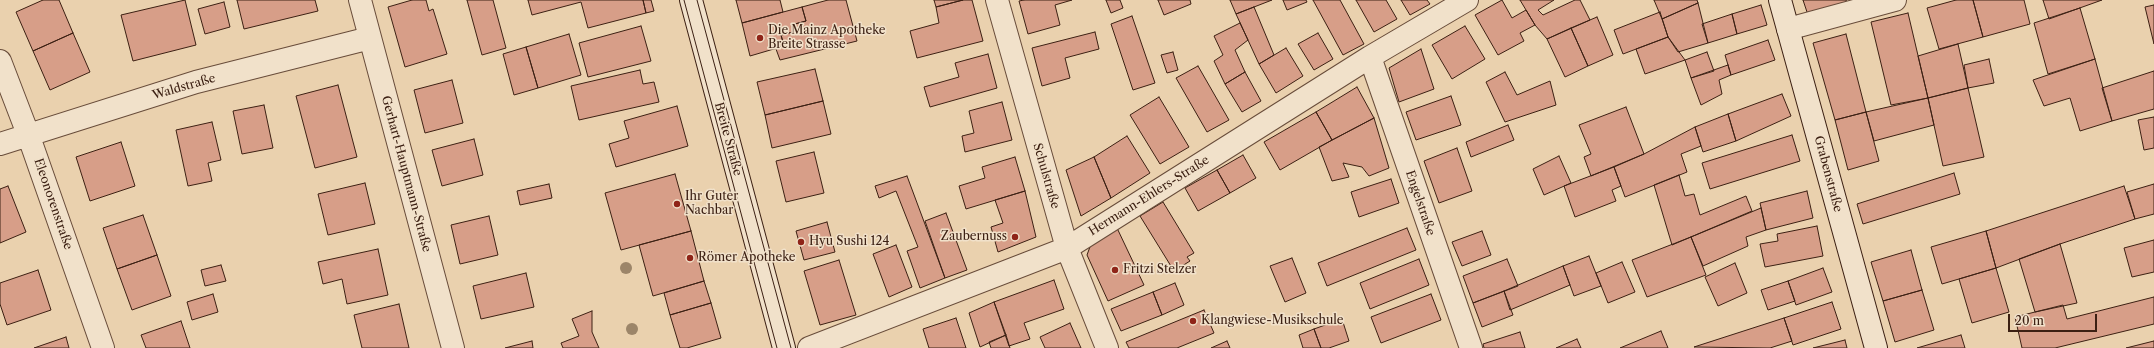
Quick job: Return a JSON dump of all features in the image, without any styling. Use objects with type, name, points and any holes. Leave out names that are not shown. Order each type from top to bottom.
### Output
[{"type":"street","name":"Gerhart-Hauptmann-Straße","points":[[360,0],[453,348]]},
{"type":"street","name":"Breite Straße","points":[[690,0],[784,348]]},
{"type":"street","name":"Schulstraße","points":[[997,0],[1066,248],[1107,348]]},
{"type":"street","name":"Hermann-Ehlers-Straße","points":[[809,348],[1066,248],[1370,58],[1467,0]]},
{"type":"street","name":"Grabenstraße","points":[[1780,0],[1876,348]]},
{"type":"street","points":[[1788,29],[1895,0]]},
{"type":"street","name":"Waldstraße","points":[[0,144],[196,82],[370,38]]},
{"type":"street","name":"Engelstraße","points":[[1370,58],[1471,348]]},
{"type":"street","name":"Eleonorenstraße","points":[[0,61],[28,134],[103,348]]},
{"type":"building","points":[[43,0],[59,0],[73,33],[33,51],[16,12]]},
{"type":"building","points":[[185,0],[196,45],[133,61],[121,15]]},
{"type":"building","points":[[237,0],[315,0],[318,11],[244,29]]},
{"type":"building","points":[[412,0],[426,0],[429,11],[433,9],[447,54],[405,67],[388,7]]},
{"type":"building","points":[[467,0],[493,0],[506,48],[482,55]]},
{"type":"building","points":[[528,0],[643,0],[646,13],[588,28],[581,2],[532,15]]},
{"type":"building","points":[[643,0],[651,0],[654,11],[646,13]]},
{"type":"building","points":[[736,0],[780,0],[783,12],[742,23]]},
{"type":"building","points":[[828,0],[846,0],[857,41],[780,60],[776,49],[784,46],[781,35],[797,31],[795,24],[806,21],[802,7]]},
{"type":"building","points":[[934,0],[963,0],[936,7]]},
{"type":"building","points":[[963,0],[972,0],[983,41],[917,58],[910,31],[939,23],[936,7]]},
{"type":"building","points":[[1072,0],[1055,5],[1060,25],[1028,34],[1019,1]]},
{"type":"building","points":[[1106,0],[1120,0],[1123,8],[1111,13]]},
{"type":"building","points":[[1158,0],[1190,0],[1191,4],[1164,15]]},
{"type":"building","points":[[1230,0],[1272,0],[1236,14]]},
{"type":"building","points":[[1283,0],[1306,0],[1307,2],[1287,10]]},
{"type":"building","points":[[1313,0],[1340,0],[1364,44],[1343,55]]},
{"type":"building","points":[[1356,0],[1386,0],[1397,19],[1374,32]]},
{"type":"building","points":[[1401,0],[1427,0],[1430,4],[1410,15]]},
{"type":"building","points":[[1502,0],[1512,18],[1526,10],[1535,25],[1520,33],[1524,41],[1498,55],[1475,15]]},
{"type":"building","points":[[1520,0],[1554,0],[1538,10],[1543,15],[1575,0],[1580,0],[1590,20],[1547,39],[1535,25]]},
{"type":"building","points":[[1654,0],[1697,0],[1698,3],[1662,19]]},
{"type":"building","points":[[1803,0],[1846,0],[1848,4],[1808,15]]},
{"type":"building","points":[[1956,0],[1973,0],[1983,37],[1939,49],[1927,8]]},
{"type":"building","points":[[1973,0],[2024,0],[2030,24],[1983,37]]},
{"type":"building","points":[[2043,0],[2102,0],[2049,19]]},
{"type":"building","points":[[224,2],[230,27],[205,34],[198,9]]},
{"type":"building","points":[[1698,3],[1708,43],[1678,52],[1668,37],[1662,19]]},
{"type":"building","points":[[1761,5],[1767,25],[1737,34],[1732,14]]},
{"type":"building","points":[[2154,5],[2154,44],[2145,7]]},
{"type":"building","points":[[802,7],[806,21],[795,24],[797,31],[781,35],[784,46],[750,56],[742,23]]},
{"type":"building","points":[[1254,7],[1274,55],[1259,64],[1236,14]]},
{"type":"building","points":[[2080,8],[2095,59],[2048,74],[2034,23]]},
{"type":"building","points":[[1660,12],[1668,37],[1623,54],[1614,30]]},
{"type":"building","points":[[1908,13],[1928,98],[1891,105],[1871,22]]},
{"type":"building","points":[[1732,14],[1737,34],[1708,43],[1702,24]]},
{"type":"building","points":[[1132,16],[1155,83],[1133,90],[1111,24]]},
{"type":"building","points":[[1597,17],[1613,55],[1588,66],[1571,28]]},
{"type":"building","points":[[1240,23],[1248,40],[1235,50],[1245,72],[1225,84],[1214,61],[1223,55],[1214,36]]},
{"type":"building","points":[[641,26],[651,61],[588,77],[579,43]]},
{"type":"building","points":[[1465,26],[1485,59],[1452,79],[1432,45]]},
{"type":"building","points":[[1571,28],[1588,66],[1565,77],[1547,39]]},
{"type":"building","points":[[1095,32],[1099,49],[1065,58],[1070,78],[1042,86],[1032,48]]},
{"type":"building","points":[[73,33],[90,72],[50,90],[33,51]]},
{"type":"building","points":[[1318,33],[1333,59],[1314,70],[1298,44]]},
{"type":"building","points":[[569,34],[581,75],[538,88],[526,47]]},
{"type":"building","points":[[1846,34],[1866,112],[1835,120],[1813,43]]},
{"type":"building","points":[[1668,37],[1685,60],[1645,74],[1636,49]]},
{"type":"building","points":[[1768,40],[1775,60],[1731,75],[1725,55]]},
{"type":"building","points":[[1958,44],[1968,88],[1928,98],[1918,56]]},
{"type":"building","points":[[526,47],[538,88],[514,95],[503,54]]},
{"type":"building","points":[[1286,48],[1303,76],[1276,93],[1259,64]]},
{"type":"building","points":[[1421,49],[1434,89],[1399,102],[1389,68]]},
{"type":"building","points":[[1173,52],[1178,70],[1167,73],[1161,55]]},
{"type":"building","points":[[1707,52],[1714,71],[1691,78],[1685,60]]},
{"type":"building","points":[[988,54],[997,88],[930,107],[924,87],[959,77],[955,63]]},
{"type":"building","points":[[1989,59],[1994,83],[1968,88],[1964,65]]},
{"type":"building","points":[[2095,59],[2112,121],[2080,131],[2070,98],[2044,106],[2033,80]]},
{"type":"building","points":[[1728,65],[1731,75],[1719,80],[1722,94],[1701,105],[1691,78]]},
{"type":"building","points":[[1198,66],[1229,120],[1207,132],[1176,78]]},
{"type":"building","points":[[815,69],[823,101],[765,115],[757,82]]},
{"type":"building","points":[[640,70],[643,84],[654,82],[659,102],[579,120],[571,86]]},
{"type":"building","points":[[2154,71],[2154,109],[2112,121],[2102,88]]},
{"type":"building","points":[[1245,72],[1261,101],[1242,112],[1225,84]]},
{"type":"building","points":[[1505,72],[1517,95],[1550,81],[1556,105],[1505,122],[1486,82]]},
{"type":"building","points":[[452,80],[463,123],[425,133],[414,90]]},
{"type":"building","points":[[338,85],[357,157],[315,168],[296,96]]},
{"type":"building","points":[[1357,87],[1374,118],[1332,140],[1316,112]]},
{"type":"building","points":[[1968,88],[1984,157],[1943,166],[1928,98]]},
{"type":"building","points":[[1782,94],[1791,116],[1736,141],[1728,114]]},
{"type":"building","points":[[1451,96],[1461,125],[1416,140],[1406,112]]},
{"type":"building","points":[[1159,97],[1189,147],[1160,164],[1130,115]]},
{"type":"building","points":[[1928,98],[1934,125],[1874,141],[1866,112]]},
{"type":"building","points":[[823,101],[831,134],[772,148],[765,115]]},
{"type":"building","points":[[1002,102],[1012,140],[965,152],[962,136],[974,133],[969,111]]},
{"type":"building","points":[[264,105],[273,148],[242,154],[233,111]]},
{"type":"building","points":[[677,106],[688,146],[616,167],[609,144],[629,138],[624,121]]},
{"type":"building","points":[[1626,107],[1644,154],[1591,176],[1584,157],[1591,154],[1579,125]]},
{"type":"building","points":[[1316,112],[1332,140],[1280,170],[1264,142]]},
{"type":"building","points":[[1866,112],[1879,161],[1848,170],[1835,120]]},
{"type":"building","points":[[1728,114],[1736,141],[1703,152],[1695,127]]},
{"type":"building","points":[[2154,117],[2154,148],[2144,150],[2138,120]]},
{"type":"building","points":[[1374,118],[1389,168],[1369,176],[1362,167],[1343,163],[1349,177],[1332,181],[1319,147]]},
{"type":"building","points":[[212,122],[221,160],[208,163],[212,181],[188,186],[176,130]]},
{"type":"building","points":[[1508,125],[1514,140],[1471,157],[1466,142]]},
{"type":"building","points":[[1695,127],[1701,146],[1681,154],[1687,172],[1625,197],[1614,167],[1644,154]]},
{"type":"building","points":[[1792,135],[1800,161],[1710,189],[1702,163]]},
{"type":"building","points":[[1127,136],[1150,173],[1111,198],[1094,157]]},
{"type":"building","points":[[474,139],[483,175],[442,186],[432,150]]},
{"type":"building","points":[[121,142],[135,186],[90,201],[76,157]]},
{"type":"building","points":[[1457,148],[1472,191],[1439,203],[1424,161]]},
{"type":"building","points":[[814,152],[824,193],[786,202],[776,161]]},
{"type":"building","points":[[1243,155],[1256,178],[1230,193],[1217,170]]},
{"type":"building","points":[[1559,156],[1571,183],[1544,195],[1533,169]]},
{"type":"building","points":[[1015,157],[1025,191],[966,209],[959,186],[985,178],[982,167]]},
{"type":"building","points":[[1094,157],[1111,198],[1081,216],[1066,170]]},
{"type":"building","points":[[1614,167],[1621,186],[1612,190],[1616,201],[1575,217],[1564,186]]},
{"type":"building","points":[[1217,170],[1230,193],[1198,211],[1185,188]]},
{"type":"building","points":[[1954,173],[1960,194],[1863,224],[1857,204]]},
{"type":"building","points":[[675,174],[691,231],[621,250],[605,193]]},
{"type":"building","points":[[1679,175],[1685,196],[1694,194],[1700,215],[1746,196],[1752,211],[1672,245],[1654,185]]},
{"type":"building","points":[[907,176],[945,278],[920,288],[907,251],[918,247],[896,191],[879,198],[875,186]]},
{"type":"building","points":[[1391,179],[1399,203],[1359,217],[1351,192]]},
{"type":"building","points":[[365,183],[375,224],[328,235],[318,194]]},
{"type":"building","points":[[549,184],[552,198],[520,205],[517,191]]},
{"type":"building","points":[[2154,184],[2154,214],[2135,219],[2127,192]]},
{"type":"building","points":[[8,186],[26,232],[0,243],[0,189]]},
{"type":"building","points":[[2124,186],[2135,219],[2060,244],[1996,268],[1986,231]]},
{"type":"building","points":[[1025,191],[1036,237],[998,252],[991,227],[1003,223],[995,200]]},
{"type":"building","points":[[1807,191],[1813,218],[1766,230],[1760,203]]},
{"type":"building","points":[[1163,202],[1194,253],[1187,257],[1190,261],[1174,271],[1140,216]]},
{"type":"building","points":[[1761,208],[1766,230],[1746,237],[1748,246],[1703,266],[1691,237]]},
{"type":"building","points":[[946,213],[967,270],[945,278],[925,221]]},
{"type":"building","points":[[143,215],[157,255],[117,269],[103,228]]},
{"type":"building","points":[[489,216],[498,255],[460,264],[451,225]]},
{"type":"building","points":[[827,222],[835,252],[804,260],[796,231]]},
{"type":"building","points":[[1817,226],[1823,256],[1765,267],[1760,244],[1778,241],[1777,234]]},
{"type":"building","name":"Fritzi Stelzer","points":[[1117,228],[1144,285],[1108,301],[1087,255],[1091,244]]},
{"type":"building","points":[[1407,228],[1416,250],[1327,286],[1318,263]]},
{"type":"building","points":[[691,231],[704,281],[653,296],[639,245]]},
{"type":"building","points":[[1482,231],[1491,255],[1462,266],[1452,242]]},
{"type":"building","points":[[1986,231],[1996,268],[1942,284],[1931,247]]},
{"type":"building","points":[[1691,237],[1706,275],[1647,297],[1632,260]]},
{"type":"building","points":[[2154,240],[2154,272],[2132,277],[2124,248]]},
{"type":"building","points":[[2060,244],[2077,303],[2035,312],[2019,259]]},
{"type":"building","points":[[896,245],[912,287],[889,297],[873,254]]},
{"type":"building","points":[[378,249],[388,295],[347,304],[342,279],[323,284],[318,262]]},
{"type":"building","points":[[1911,250],[1922,290],[1883,301],[1871,262]]},
{"type":"building","points":[[157,255],[171,296],[132,310],[117,269]]},
{"type":"building","points":[[1589,256],[1601,286],[1574,296],[1563,266]]},
{"type":"building","points":[[1292,258],[1306,293],[1285,302],[1270,266]]},
{"type":"building","points":[[1419,259],[1429,285],[1370,309],[1360,283]]},
{"type":"building","points":[[1507,259],[1518,286],[1473,303],[1463,276]]},
{"type":"building","points":[[839,260],[856,315],[820,325],[804,271]]},
{"type":"building","points":[[1622,262],[1635,292],[1608,303],[1596,273]]},
{"type":"building","points":[[1735,263],[1747,293],[1718,306],[1705,277]]},
{"type":"building","points":[[221,265],[226,281],[205,286],[201,270]]},
{"type":"building","points":[[1563,266],[1570,285],[1510,310],[1504,291]]},
{"type":"building","points":[[1823,268],[1832,292],[1796,305],[1788,281]]},
{"type":"building","points":[[1996,268],[2009,312],[1972,323],[1959,279]]},
{"type":"building","points":[[38,270],[51,310],[7,325],[0,304],[0,283]]},
{"type":"building","points":[[526,273],[534,307],[481,319],[473,286]]},
{"type":"building","points":[[1054,280],[1064,309],[1024,323],[1030,339],[1009,346],[994,302]]},
{"type":"building","points":[[704,281],[711,303],[670,315],[664,293]]},
{"type":"building","points":[[1788,281],[1795,301],[1768,310],[1761,290]]},
{"type":"building","points":[[1175,283],[1184,305],[1162,315],[1153,292]]},
{"type":"building","points":[[1922,290],[1934,330],[1895,342],[1883,301]]},
{"type":"building","points":[[1504,291],[1513,315],[1482,327],[1473,303]]},
{"type":"building","points":[[1153,292],[1162,315],[1121,331],[1111,309]]},
{"type":"building","points":[[213,294],[218,312],[192,320],[187,302]]},
{"type":"building","points":[[1431,294],[1441,320],[1381,343],[1371,317]]},
{"type":"building","points":[[2154,297],[2154,324],[2055,348],[2022,348],[2015,317],[2063,305],[2067,319]]},
{"type":"building","points":[[994,302],[1006,335],[980,347],[969,313]]},
{"type":"building","points":[[1832,302],[1841,329],[1793,345],[1784,318]]},
{"type":"building","points":[[711,303],[721,338],[687,348],[680,348],[670,315]]},
{"type":"building","points":[[399,304],[409,348],[362,348],[354,315]]},
{"type":"building","name":"Klangwiese-Musikschule","points":[[1204,310],[1214,333],[1177,348],[1129,348],[1126,342]]},
{"type":"building","points":[[592,311],[592,332],[599,348],[563,348],[561,343],[579,336],[572,319]]},
{"type":"building","points":[[956,318],[966,348],[929,348],[923,329]]},
{"type":"building","points":[[1784,318],[1792,341],[1770,348],[1694,347]]},
{"type":"building","points":[[1342,319],[1349,341],[1329,348],[1321,348],[1314,329]]},
{"type":"building","points":[[181,321],[190,348],[146,348],[141,335]]},
{"type":"building","points":[[1070,323],[1081,348],[1045,348],[1040,337]]},
{"type":"building","points":[[1314,329],[1321,348],[1303,348],[1299,335]]},
{"type":"building","points":[[1661,331],[1668,348],[1620,348]]},
{"type":"building","points":[[1520,332],[1525,348],[1484,348],[1483,344]]},
{"type":"building","points":[[1006,335],[1010,348],[991,348],[989,342]]},
{"type":"building","points":[[1961,335],[1965,348],[1917,348]]},
{"type":"building","points":[[66,337],[69,348],[34,348]]},
{"type":"building","points":[[1577,339],[1581,348],[1556,348]]},
{"type":"building","points":[[1845,340],[1847,348],[1813,348]]},
{"type":"building","points":[[532,341],[533,348],[505,348]]},
{"type":"building","points":[[1227,341],[1230,348],[1211,348]]},
{"type":"building","points":[[2154,341],[2154,348],[2126,348]]},
{"type":"tram line","points":[[684,0],[777,348]]},
{"type":"tram line","points":[[697,0],[791,348]]},
{"type":"place","name":"Die Mainz Apotheke Breite Strasse","points":[[760,38]]},
{"type":"place","name":"Ihr Guter Nachbar","points":[[677,204]]},
{"type":"place","name":"Zaubernuss","points":[[1015,237]]},
{"type":"place","name":"Hyu Sushi 124","points":[[801,242]]},
{"type":"place","name":"Römer Apotheke","points":[[690,258]]},
{"type":"place","name":"Fritzi Stelzer","points":[[1115,270]]},
{"type":"place","name":"Klangwiese-Musikschule","points":[[1193,321]]}]
